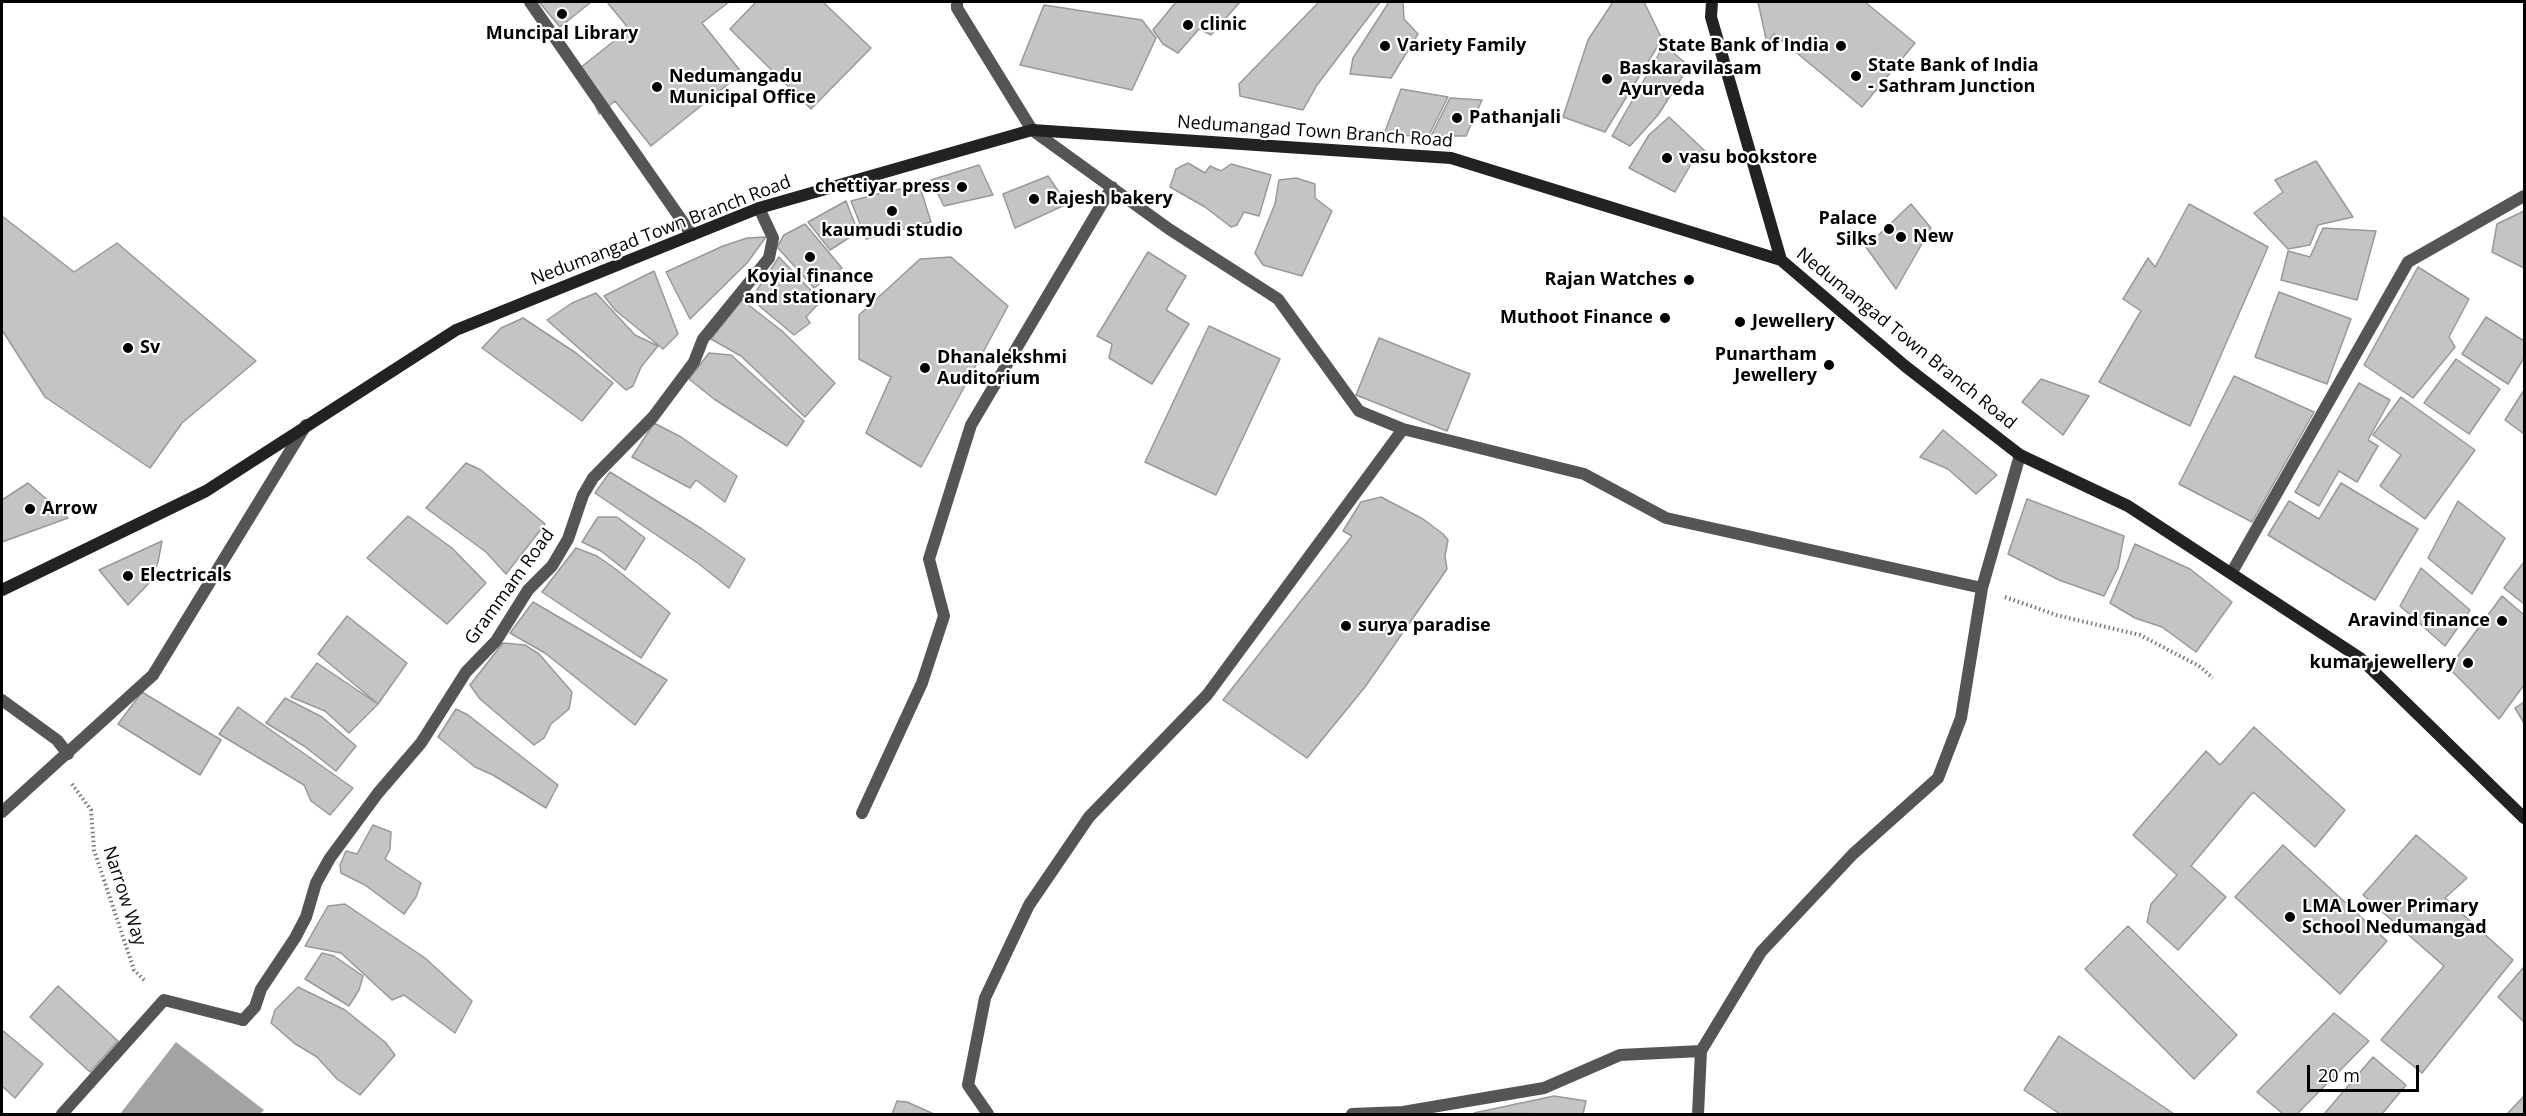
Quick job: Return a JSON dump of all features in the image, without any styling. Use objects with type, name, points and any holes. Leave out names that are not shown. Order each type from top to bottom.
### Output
[{"type":"main road","points":[[1712,2],[1711,17],[1781,260]]},
{"type":"main road","name":"Nedumangad Town Branch Road","points":[[2,590],[206,491],[456,330],[759,208],[1032,130],[1451,158],[1781,260],[1905,366],[2020,455],[2128,506],[2360,657],[2524,818]]},
{"type":"street","points":[[530,2],[692,235]]},
{"type":"street","points":[[957,2],[957,8],[1032,130],[1169,229],[1278,299],[1359,411],[1403,429],[1584,474],[1666,518],[1982,588]]},
{"type":"street","points":[[862,813],[922,683],[944,616],[929,559],[971,425],[1112,187]]},
{"type":"street","points":[[2232,572],[2408,262],[2524,196]]},
{"type":"street","name":"Grammam Road","points":[[164,1000],[243,1020],[255,1007],[261,989],[299,931],[312,901],[316,883],[330,858],[378,793],[394,778],[421,743],[466,672],[496,641],[528,590],[552,566],[568,539],[583,495],[593,478],[653,417],[694,362],[703,339],[769,258],[773,238],[759,208]]},
{"type":"street","points":[[2,812],[153,675],[306,425]]},
{"type":"street","points":[[988,1114],[968,1085],[985,998],[1029,905],[1089,817],[1207,695],[1403,429]]},
{"type":"street","points":[[1698,1114],[1701,1051],[1761,951],[1853,854],[1938,778],[1961,718],[1982,588],[2020,455]]},
{"type":"street","points":[[2,700],[57,740],[68,753]]},
{"type":"street","points":[[62,1114],[164,1000]]},
{"type":"street","points":[[1352,1114],[1403,1112],[1544,1088],[1620,1055],[1701,1051]]},
{"type":"path","points":[[1982,588],[2056,615],[2140,635],[2199,666],[2213,678]]},
{"type":"path","name":"Narrow Way","points":[[54,766],[82,794],[91,810],[94,850],[134,970],[164,1000]]},
{"type":"shaded area","points":[[176,1042],[264,1110],[260,1114],[120,1114]]},
{"type":"building","name":"Muncipal Library","points":[[539,2],[591,2],[560,27]]},
{"type":"building","name":"Nedumangadu Municipal Office","points":[[607,2],[729,2],[702,23],[742,73],[651,146],[615,101],[599,114],[580,68],[629,29]]},
{"type":"building","points":[[756,2],[823,2],[871,48],[811,109],[730,29]]},
{"type":"building","name":"clinic","points":[[1176,2],[1240,2],[1211,35],[1199,29],[1178,53],[1163,44],[1153,30]]},
{"type":"building","points":[[1319,2],[1380,2],[1317,85],[1303,110],[1240,96],[1239,84]]},
{"type":"building","name":"Variety Family","points":[[1389,2],[1403,2],[1404,19],[1418,34],[1391,78],[1350,74],[1353,58]]},
{"type":"building","name":"Baskaravilasam Ayurveda","points":[[1613,2],[1644,2],[1662,39],[1605,132],[1563,117],[1588,40]]},
{"type":"building","name":"State Bank of India - Sathram Junction","points":[[1758,2],[1865,2],[1915,43],[1862,107],[1774,34],[1767,43]]},
{"type":"building","points":[[1044,5],[1142,20],[1156,38],[1132,90],[1020,65]]},
{"type":"building","points":[[1664,45],[1689,66],[1658,115],[1630,146],[1612,136]]},
{"type":"building","points":[[1401,89],[1448,97],[1428,137],[1384,134]]},
{"type":"building","name":"Pathanjali","points":[[1450,98],[1482,100],[1466,136],[1431,136]]},
{"type":"building","name":"vasu bookstore","points":[[1669,117],[1706,152],[1691,164],[1675,192],[1629,168],[1649,135]]},
{"type":"building","points":[[2316,161],[2353,217],[2318,225],[2310,245],[2288,249],[2254,213],[2283,192],[2275,180]]},
{"type":"building","points":[[1188,163],[1205,173],[1210,166],[1221,171],[1231,164],[1271,175],[1259,216],[1244,212],[1237,225],[1231,227],[1205,207],[1170,187],[1176,169]]},
{"type":"building","name":"chettiyar press","points":[[979,165],[993,195],[944,206],[931,180]]},
{"type":"building","name":"Rajesh bakery","points":[[1048,176],[1067,204],[1015,228],[1003,194]]},
{"type":"building","points":[[1296,178],[1315,184],[1315,198],[1332,211],[1302,276],[1263,265],[1255,253],[1275,204],[1279,180]]},
{"type":"building","name":"kaumudi studio","points":[[920,187],[931,222],[866,239],[851,201],[893,190]]},
{"type":"building","points":[[846,201],[858,232],[830,250],[808,222]]},
{"type":"building","name":"New","points":[[1911,204],[1931,228],[1896,289],[1866,247]]},
{"type":"building","points":[[2189,204],[2268,247],[2190,426],[2099,382],[2141,311],[2123,299],[2148,258],[2155,267]]},
{"type":"building","points":[[2524,211],[2524,268],[2492,252],[2497,224]]},
{"type":"building","name":"Sv","points":[[2,216],[74,272],[117,243],[256,361],[182,423],[150,468],[45,397],[2,330]]},
{"type":"building","name":"Koyial finance and stationary","points":[[805,224],[842,268],[814,288],[777,247],[784,235]]},
{"type":"building","points":[[2323,228],[2376,231],[2357,300],[2281,280],[2288,251],[2310,257]]},
{"type":"building","points":[[766,237],[747,263],[690,319],[666,272],[723,246],[747,238]]},
{"type":"building","points":[[1148,252],[1186,276],[1166,310],[1189,324],[1152,384],[1109,358],[1112,344],[1097,336]]},
{"type":"building","points":[[779,257],[821,301],[806,317],[810,323],[794,335],[751,299]]},
{"type":"building","name":"Dhanalekshmi Auditorium","points":[[951,257],[1008,306],[921,467],[866,433],[891,377],[859,359],[859,315],[920,259]]},
{"type":"building","points":[[2418,267],[2469,299],[2449,337],[2455,347],[2413,398],[2364,365]]},
{"type":"building","points":[[654,271],[678,334],[663,349],[615,310],[604,296]]},
{"type":"building","points":[[2279,292],[2351,319],[2327,384],[2255,357]]},
{"type":"building","points":[[596,293],[635,335],[658,346],[641,367],[633,386],[626,390],[547,320],[572,303]]},
{"type":"building","points":[[742,300],[782,331],[835,383],[805,417],[741,356],[711,339]]},
{"type":"building","points":[[2486,317],[2524,341],[2524,358],[2508,384],[2462,354]]},
{"type":"building","points":[[523,318],[576,353],[613,383],[582,421],[482,348],[501,328]]},
{"type":"building","points":[[1209,326],[1280,359],[1216,495],[1145,462]]},
{"type":"building","points":[[1379,338],[1470,374],[1447,431],[1356,395]]},
{"type":"building","points":[[709,353],[731,355],[804,421],[787,446],[714,399],[689,379]]},
{"type":"building","points":[[2456,359],[2500,389],[2469,434],[2424,403]]},
{"type":"building","points":[[2234,376],[2314,412],[2252,522],[2179,484]]},
{"type":"building","points":[[2041,379],[2089,396],[2063,435],[2022,402]]},
{"type":"building","points":[[2359,383],[2390,400],[2368,440],[2378,446],[2357,482],[2339,471],[2319,506],[2295,492]]},
{"type":"building","points":[[2524,390],[2524,434],[2505,420]]},
{"type":"building","points":[[2401,397],[2475,450],[2425,519],[2380,486],[2401,455],[2373,435]]},
{"type":"building","points":[[654,423],[681,437],[737,476],[725,502],[696,480],[690,488],[632,457]]},
{"type":"building","points":[[1943,430],[1997,475],[1976,494],[1948,469],[1920,457]]},
{"type":"building","points":[[466,463],[481,470],[545,524],[506,574],[486,552],[426,508]]},
{"type":"building","points":[[610,472],[702,529],[745,559],[729,588],[699,564],[595,493]]},
{"type":"building","name":"Arrow","points":[[28,483],[68,518],[2,542],[2,500]]},
{"type":"building","points":[[2341,483],[2418,529],[2375,600],[2268,535],[2289,501],[2319,519]]},
{"type":"building","name":"surya paradise","points":[[1381,497],[1423,519],[1443,534],[1448,540],[1445,556],[1447,569],[1365,687],[1307,758],[1223,700],[1352,536],[1343,531],[1361,502]]},
{"type":"building","points":[[2027,499],[2124,536],[2118,568],[2104,596],[2059,580],[2008,554]]},
{"type":"building","points":[[2458,501],[2505,538],[2472,594],[2428,558]]},
{"type":"building","points":[[408,516],[452,548],[486,583],[447,624],[367,558]]},
{"type":"building","points":[[598,517],[617,517],[645,538],[625,570],[601,551],[582,542]]},
{"type":"building","name":"Electricals","points":[[162,541],[158,562],[150,582],[128,605],[99,570]]},
{"type":"building","points":[[2135,544],[2190,569],[2232,602],[2196,652],[2162,627],[2135,618],[2110,603]]},
{"type":"building","points":[[576,548],[597,556],[670,613],[641,658],[542,592]]},
{"type":"building","points":[[2524,562],[2524,604],[2504,588]]},
{"type":"building","points":[[2421,568],[2470,610],[2445,646],[2400,606]]},
{"type":"building","points":[[2502,596],[2524,615],[2524,685],[2499,719],[2449,668]]},
{"type":"building","points":[[533,602],[667,680],[635,725],[545,653],[510,633]]},
{"type":"building","points":[[347,616],[407,663],[378,704],[318,654]]},
{"type":"building","points":[[503,643],[525,645],[539,654],[572,692],[569,709],[551,724],[544,738],[534,745],[480,699],[470,685]]},
{"type":"building","points":[[317,663],[378,704],[349,733],[325,711],[291,697]]},
{"type":"building","points":[[142,692],[221,740],[200,775],[118,724]]},
{"type":"building","points":[[285,698],[322,717],[356,746],[336,771],[304,746],[266,723]]},
{"type":"building","points":[[2524,702],[2524,723],[2515,708]]},
{"type":"building","points":[[238,707],[353,788],[330,815],[311,801],[304,785],[219,734]]},
{"type":"building","points":[[456,709],[468,715],[558,785],[546,808],[493,775],[475,767],[438,737]]},
{"type":"building","points":[[2254,727],[2345,810],[2315,847],[2253,792],[2191,866],[2226,897],[2178,950],[2147,922],[2151,904],[2177,875],[2133,835],[2206,751],[2220,765]]},
{"type":"building","points":[[373,825],[391,832],[390,849],[385,859],[421,883],[416,897],[404,914],[365,885],[341,873],[340,865],[346,851],[357,854]]},
{"type":"building","points":[[2416,835],[2467,878],[2445,898],[2513,960],[2422,1073],[2381,1040],[2444,966],[2363,895]]},
{"type":"building","points":[[2283,845],[2387,941],[2340,994],[2235,897]]},
{"type":"building","points":[[345,904],[425,958],[472,1001],[455,1033],[404,995],[392,1000],[341,953],[305,946],[328,906]]},
{"type":"building","points":[[2128,926],[2237,1035],[2194,1079],[2085,969]]},
{"type":"building","points":[[322,953],[334,956],[363,976],[359,990],[349,1006],[305,979]]},
{"type":"building","points":[[2524,967],[2524,1022],[2498,997]]},
{"type":"building","points":[[58,986],[118,1041],[90,1072],[30,1017]]},
{"type":"building","points":[[298,987],[345,1010],[385,1042],[395,1055],[360,1095],[337,1079],[317,1057],[294,1043],[271,1023],[275,1010]]},
{"type":"building","points":[[2334,1013],[2369,1041],[2297,1114],[2283,1114],[2257,1092]]},
{"type":"building","points":[[2,1030],[43,1064],[15,1098],[2,1086]]},
{"type":"building","points":[[2059,1036],[2174,1114],[2060,1114],[2024,1090]]},
{"type":"building","points":[[2373,1057],[2406,1085],[2382,1114],[2324,1114]]},
{"type":"building","points":[[1554,1096],[1586,1101],[1583,1114],[1474,1113]]},
{"type":"building","points":[[2524,1096],[2524,1114],[2507,1114]]},
{"type":"building","points":[[897,1101],[907,1102],[934,1114],[892,1114]]},
{"type":"place","name":"Muncipal Library","points":[[562,14]]},
{"type":"place","name":"clinic","points":[[1188,25]]},
{"type":"place","name":"Variety Family","points":[[1385,46]]},
{"type":"place","name":"State Bank of India","points":[[1841,46]]},
{"type":"place","name":"State Bank of India - Sathram Junction","points":[[1856,76]]},
{"type":"place","name":"Baskaravilasam Ayurveda","points":[[1607,79]]},
{"type":"place","name":"Nedumangadu Municipal Office","points":[[657,87]]},
{"type":"place","name":"Pathanjali","points":[[1457,118]]},
{"type":"place","name":"vasu bookstore","points":[[1667,158]]},
{"type":"place","name":"chettiyar press","points":[[962,187]]},
{"type":"place","name":"Rajesh bakery","points":[[1034,199]]},
{"type":"place","name":"kaumudi studio","points":[[892,211]]},
{"type":"place","name":"Palace Silks","points":[[1889,229]]},
{"type":"place","name":"New","points":[[1901,237]]},
{"type":"place","name":"Koyial finance and stationary","points":[[810,257]]},
{"type":"place","name":"Rajan Watches","points":[[1689,280]]},
{"type":"place","name":"Muthoot Finance","points":[[1665,318]]},
{"type":"place","name":"Jewellery","points":[[1740,322]]},
{"type":"place","name":"Sv","points":[[128,348]]},
{"type":"place","name":"Punartham Jewellery","points":[[1829,365]]},
{"type":"place","name":"Dhanalekshmi Auditorium","points":[[925,368]]},
{"type":"place","name":"Arrow","points":[[30,509]]},
{"type":"place","name":"Electricals","points":[[128,576]]},
{"type":"place","name":"Aravind finance","points":[[2502,621]]},
{"type":"place","name":"surya paradise","points":[[1346,626]]},
{"type":"place","name":"kumar jewellery","points":[[2468,663]]},
{"type":"place","name":"LMA Lower Primary School Nedumangad","points":[[2290,917]]}]
